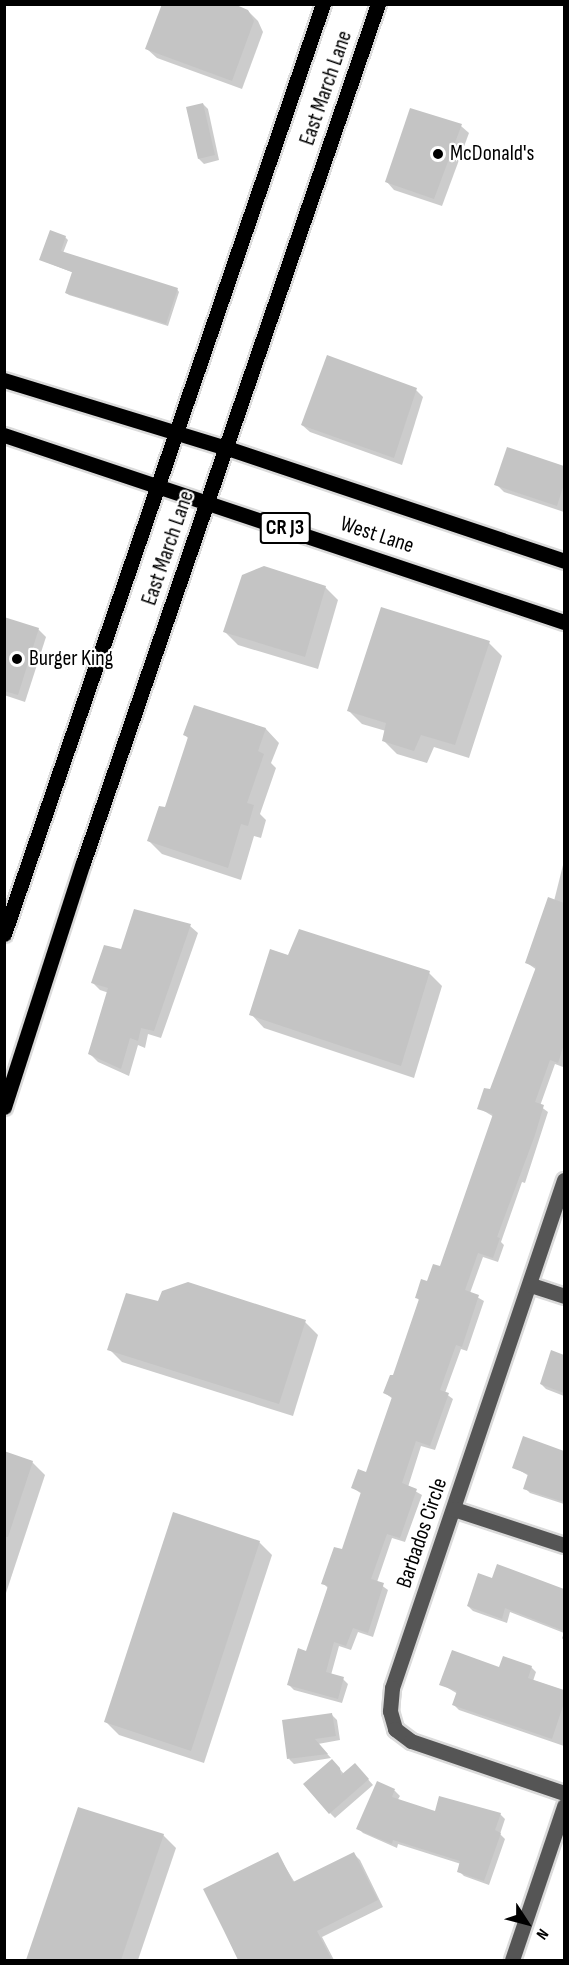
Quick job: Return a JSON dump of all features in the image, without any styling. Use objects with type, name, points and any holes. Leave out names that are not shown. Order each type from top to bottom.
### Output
[{"type":"main road","name":"East March Lane","points":[[4,934],[323,4]]},
{"type":"main road","name":"East March Lane","points":[[4,1107],[86,855],[378,4]]},
{"type":"main road","name":"West Lane","points":[[4,380],[226,448],[564,561]]},
{"type":"main road","name":"West Lane","points":[[4,435],[564,622]]},
{"type":"street","name":"Barbados Circle","points":[[564,1180],[531,1285],[392,1688],[390,1711],[396,1729],[411,1741],[431,1750],[564,1794]]},
{"type":"street","points":[[531,1285],[564,1296]]},
{"type":"street","points":[[454,1509],[564,1545]]},
{"type":"street","points":[[512,1960],[564,1806]]},
{"type":"building","points":[[162,4],[234,4],[248,10],[254,21],[232,81],[145,49]]},
{"type":"building","points":[[203,103],[215,155],[198,159],[186,107]]},
{"type":"building","points":[[410,108],[462,124],[434,199],[385,182]]},
{"type":"building","points":[[50,230],[66,236],[61,251],[178,288],[166,324],[65,293],[72,272],[39,260]]},
{"type":"building","points":[[327,355],[417,388],[394,458],[301,425]]},
{"type":"building","points":[[507,447],[564,466],[564,484],[557,506],[494,485]]},
{"type":"building","points":[[264,566],[326,586],[305,657],[223,632],[242,575]]},
{"type":"building","points":[[381,607],[490,641],[455,745],[421,735],[414,751],[382,741],[386,723],[347,711]]},
{"type":"building","name":"Burger King","points":[[4,617],[39,628],[18,695],[4,691]]},
{"type":"building","points":[[194,705],[266,728],[258,751],[264,754],[247,803],[254,805],[248,826],[241,824],[228,868],[147,841],[159,806],[165,807],[188,737],[183,735]]},
{"type":"building","points":[[548,897],[564,903],[564,1044],[558,1063],[550,1060],[535,1102],[544,1105],[535,1135],[497,1237],[500,1238],[493,1258],[478,1253],[465,1290],[479,1295],[462,1347],[456,1345],[440,1390],[449,1393],[430,1446],[416,1441],[402,1483],[417,1489],[400,1538],[387,1534],[371,1579],[384,1583],[368,1633],[353,1628],[346,1646],[334,1642],[326,1672],[344,1677],[338,1699],[287,1685],[298,1648],[306,1651],[328,1586],[321,1584],[334,1547],[342,1549],[361,1492],[351,1488],[358,1469],[366,1472],[392,1397],[383,1393],[390,1375],[393,1375],[419,1299],[415,1298],[421,1279],[427,1281],[433,1264],[440,1266],[493,1114],[477,1109],[484,1088],[490,1089],[536,967],[525,963]]},
{"type":"building","points":[[134,909],[191,924],[154,1031],[141,1028],[138,1041],[130,1038],[121,1069],[88,1054],[108,988],[91,983],[104,945],[121,949]]},
{"type":"building","points":[[299,929],[430,971],[401,1066],[249,1015],[270,949],[288,955]]},
{"type":"building","points":[[188,1282],[306,1320],[279,1404],[107,1350],[126,1293],[158,1301],[162,1291]]},
{"type":"building","points":[[551,1350],[564,1355],[564,1393],[540,1384]]},
{"type":"building","points":[[523,1436],[564,1451],[564,1502],[523,1489],[528,1474],[512,1468]]},
{"type":"building","points":[[4,1451],[33,1461],[8,1537],[4,1537]]},
{"type":"building","points":[[173,1512],[260,1541],[191,1751],[104,1722]]},
{"type":"building","points":[[497,1564],[564,1589],[564,1631],[505,1608],[502,1619],[467,1606],[478,1573],[492,1578]]},
{"type":"building","points":[[452,1650],[499,1667],[503,1656],[532,1666],[528,1678],[564,1690],[564,1703],[552,1739],[452,1705],[457,1691],[439,1685]]},
{"type":"building","points":[[332,1713],[336,1736],[315,1739],[328,1754],[287,1759],[282,1720]]},
{"type":"building","points":[[332,1759],[340,1768],[341,1775],[355,1763],[369,1779],[329,1814],[303,1784]]},
{"type":"building","points":[[377,1781],[395,1789],[392,1797],[435,1811],[439,1796],[501,1813],[495,1830],[501,1833],[484,1881],[457,1872],[460,1861],[393,1840],[392,1844],[356,1829]]},
{"type":"building","points":[[78,1807],[164,1834],[121,1960],[26,1960]]},
{"type":"building","points":[[278,1852],[293,1882],[354,1852],[378,1900],[317,1931],[332,1960],[238,1960],[203,1889]]},
{"type":"place","name":"McDonald's","points":[[438,154]]},
{"type":"place","name":"Burger King","points":[[17,659]]}]
